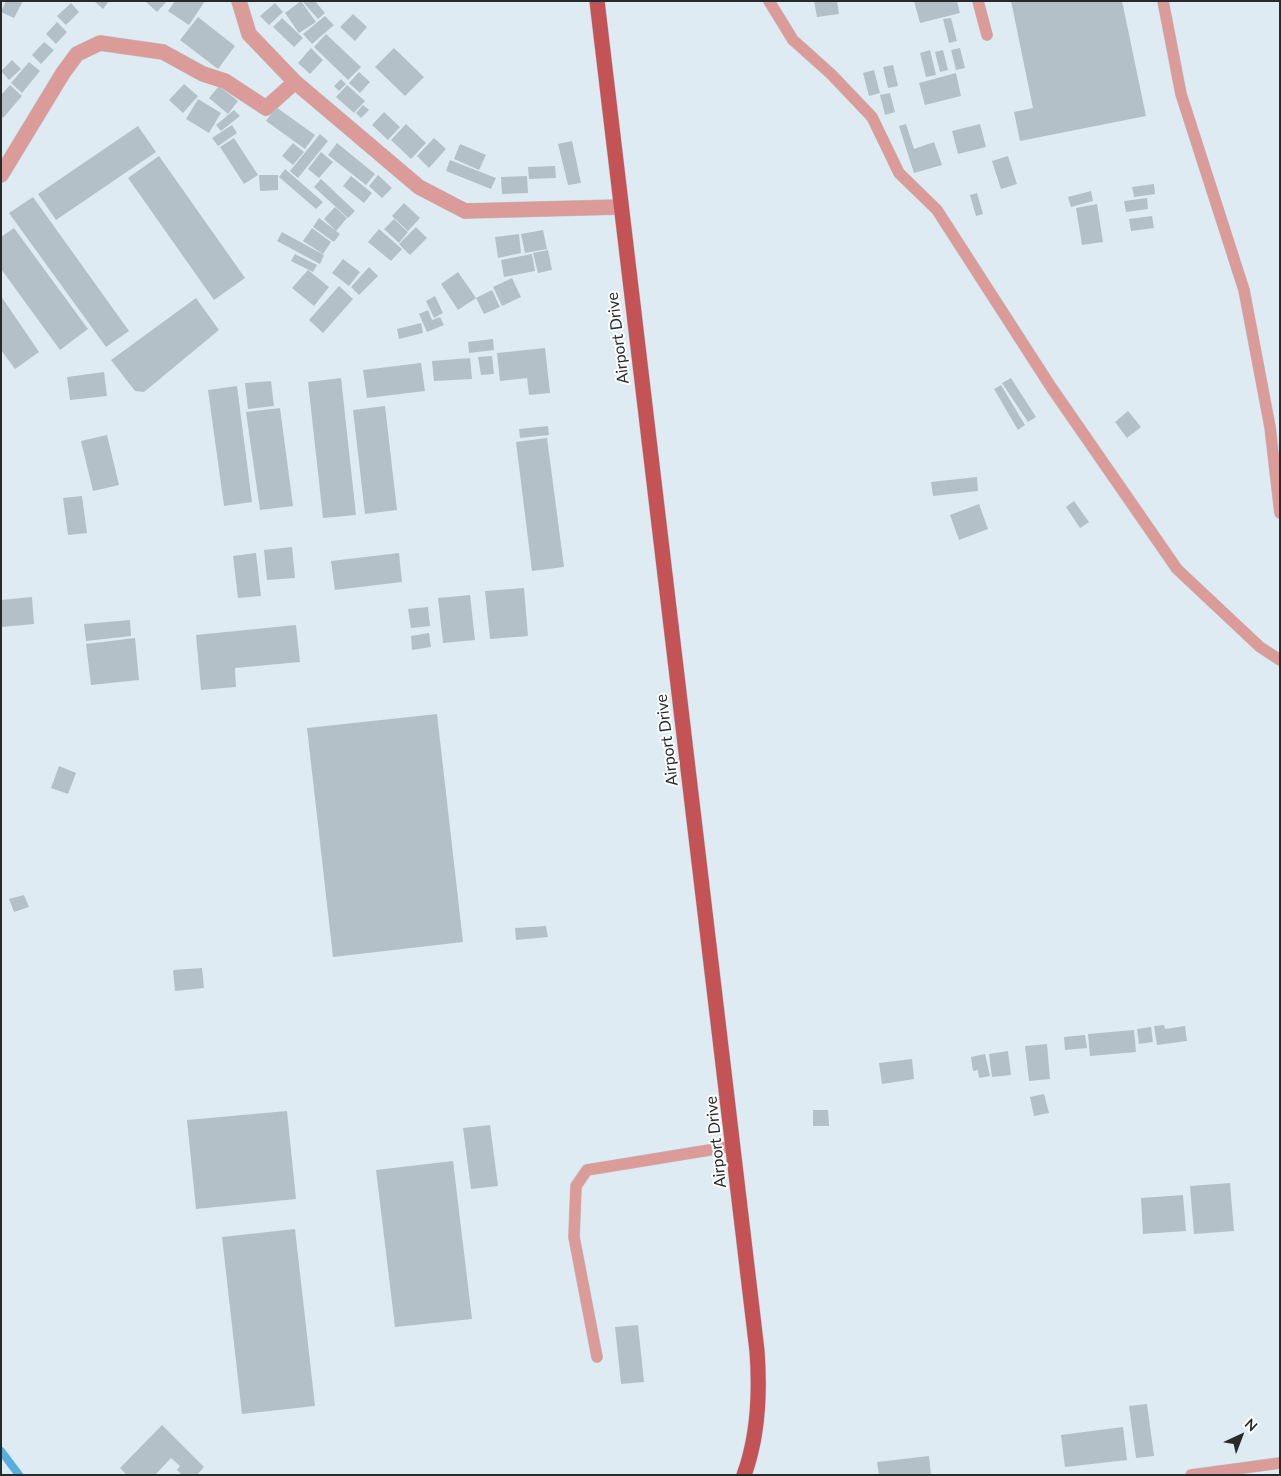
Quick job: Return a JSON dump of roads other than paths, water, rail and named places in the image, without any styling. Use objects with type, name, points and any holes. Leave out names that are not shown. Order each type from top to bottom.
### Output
[{"type":"main road","name":"Airport Drive","points":[[596,1],[734,1146],[759,1384],[755,1420],[744,1475]]},
{"type":"street","points":[[239,1],[249,34],[295,82],[419,187],[465,211],[620,207]]},
{"type":"street","points":[[1,175],[63,73],[77,54],[100,43],[163,52],[203,74],[225,81],[266,108],[295,82]]},
{"type":"lane","points":[[769,1],[793,40],[831,74],[872,117],[899,173],[937,210],[1046,379],[1177,569],[1260,646],[1280,660]]},
{"type":"lane","points":[[978,1],[987,35]]},
{"type":"lane","points":[[1163,1],[1181,94],[1244,290],[1270,426],[1280,513]]},
{"type":"lane","points":[[597,1357],[574,1237],[576,1186],[587,1170],[734,1146]]},
{"type":"lane","points":[[1191,1475],[1280,1463]]},
{"type":"waterway","points":[[1,1451],[19,1475]]}]
